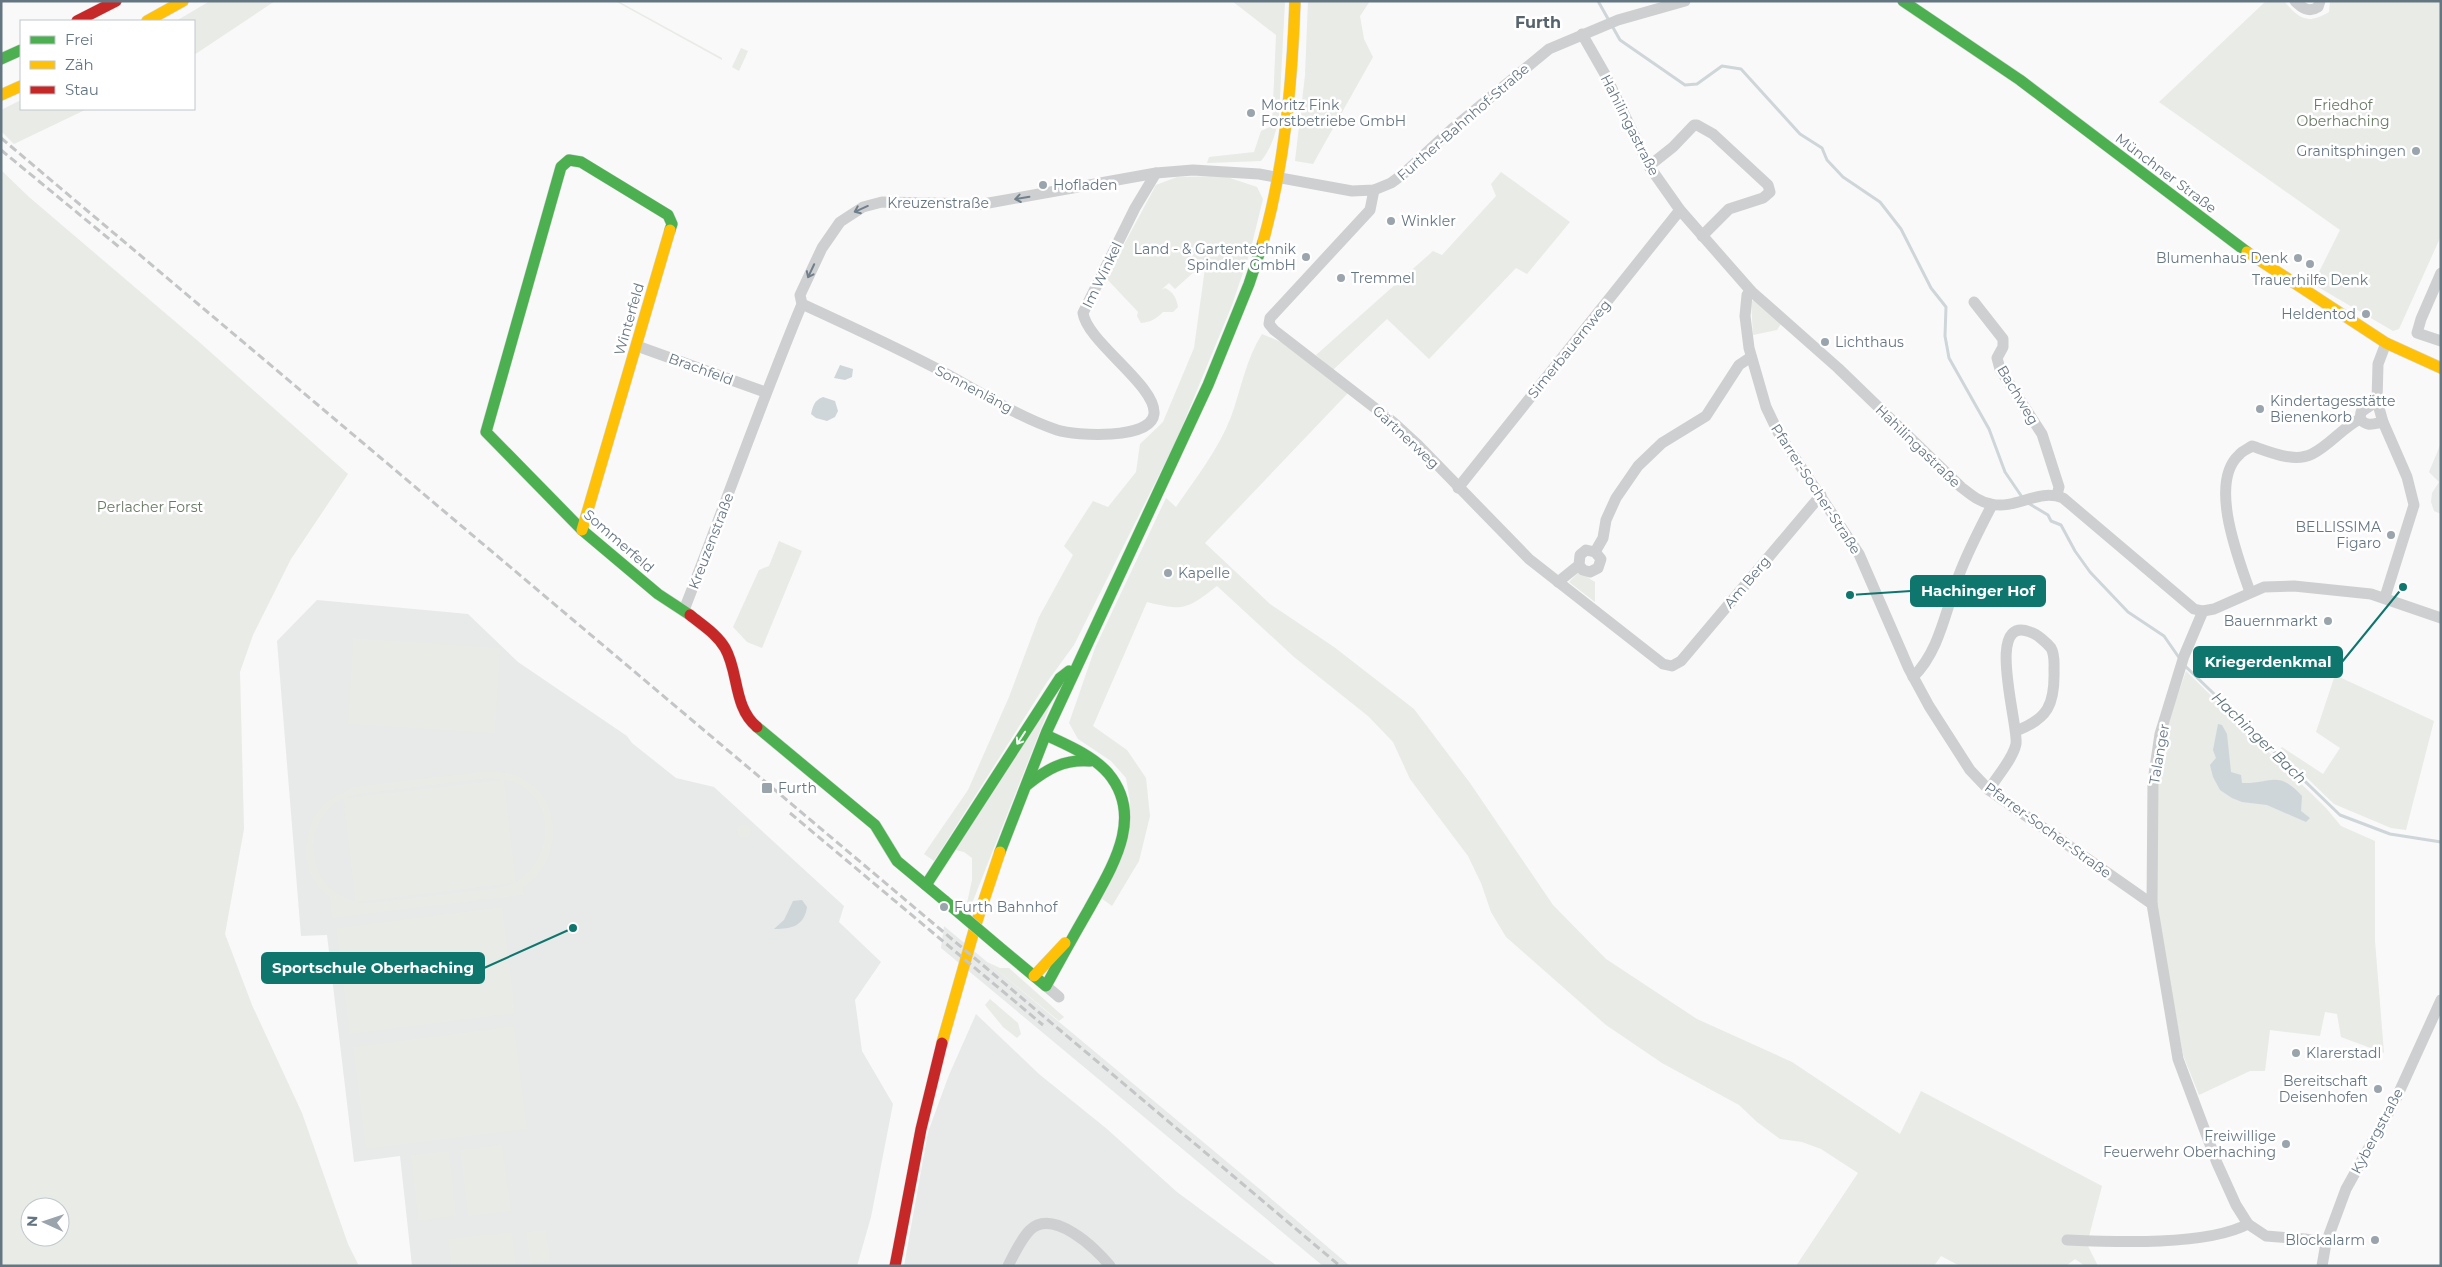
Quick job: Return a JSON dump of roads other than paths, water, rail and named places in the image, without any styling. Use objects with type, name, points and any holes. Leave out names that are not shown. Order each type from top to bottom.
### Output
[{"type":"main road","points":[[79,20],[116,1]]},
{"type":"main road","points":[[149,20],[183,1]]},
{"type":"main road","points":[[895,1266],[917,1144],[940,1046],[970,940],[1046,735],[1078,663],[1184,444],[1220,358],[1259,256],[1286,139],[1293,70],[1295,1]]},
{"type":"main road","name":"Münchner Straße","points":[[1904,1],[2020,80],[2241,248],[2386,343],[2441,368]]},
{"type":"main road","points":[[1,60],[20,50]]},
{"type":"main road","points":[[1,96],[20,86]]},
{"type":"main road","name":"Sommerfeld","points":[[581,162],[569,160],[561,167],[486,432],[582,530],[658,594],[684,610],[716,637],[725,648],[740,701],[754,724],[875,825],[897,861],[1046,986]]},
{"type":"main road","name":"Winterfeld","points":[[581,162],[668,215],[672,224],[582,530]]},
{"type":"main road","points":[[926,884],[1060,678],[1078,663]]},
{"type":"main road","points":[[1046,735],[1095,761],[1113,780],[1123,799],[1126,832],[1122,849],[1046,986]]},
{"type":"main road","points":[[1026,786],[1050,766],[1078,759],[1095,761]]},
{"type":"main road","points":[[1034,976],[1060,947],[1071,938]]},
{"type":"street","name":"Further-Bahnhof-Straße","points":[[1278,177],[1352,191],[1374,190],[1396,179],[1549,49],[1611,23],[1685,1]]},
{"type":"street","points":[[2295,1],[2306,10],[2313,10],[2318,7],[2320,1]]},
{"type":"street","name":"Hahilingastraße","points":[[1582,34],[1606,76],[1649,166],[1680,210],[1702,236],[1751,291],[1838,368],[1961,487],[1975,498],[1992,505]]},
{"type":"street","points":[[1649,166],[1697,124],[1713,134],[1768,185],[1770,192],[1763,198],[1729,209],[1702,236]]},
{"type":"street","name":"Kreuzenstraße","points":[[684,610],[727,502],[765,392],[801,299],[832,230],[840,222],[863,207],[882,202],[983,204],[1156,173],[1215,170],[1278,177]]},
{"type":"street","name":"Im Winkel","points":[[1152,421],[1154,413],[1150,398],[1090,328],[1084,313],[1135,208],[1156,173]]},
{"type":"street","name":"Gärtnerweg","points":[[1374,190],[1370,210],[1270,318],[1269,324],[1274,330],[1393,422],[1418,444],[1458,488],[1529,559],[1663,664],[1672,666]]},
{"type":"street","name":"Simerbauernweg","points":[[1458,488],[1680,210]]},
{"type":"street","points":[[2441,273],[2417,333],[2441,341]]},
{"type":"street","name":"Pfarrer-Socher-Straße","points":[[1751,291],[1747,295],[1745,332],[1766,407],[1779,434],[1859,554],[1913,677],[1970,770],[1989,790],[2152,904]]},
{"type":"street","name":"Sonnenläng","points":[[801,299],[1026,417],[1058,431],[1090,435],[1123,432],[1145,427],[1152,421]]},
{"type":"street","name":"Bachweg","points":[[1974,302],[2002,339],[2003,347],[1997,358],[2000,370],[2042,434],[2059,487],[2057,495]]},
{"type":"street","points":[[2385,597],[2414,505],[2407,477],[2383,422],[2377,401],[2378,364],[2386,343]]},
{"type":"street","name":"Brachfeld","points":[[637,346],[765,392]]},
{"type":"street","points":[[1596,552],[1603,538],[1606,520],[1622,486],[1638,466],[1662,443],[1706,416],[1739,365],[1751,357]]},
{"type":"street","points":[[2360,420],[2361,412],[2377,401]]},
{"type":"street","points":[[2360,420],[2364,424],[2371,425],[2383,422]]},
{"type":"street","points":[[2250,592],[2232,540],[2227,513],[2228,474],[2238,456],[2252,446],[2285,456],[2312,454],[2349,425],[2360,420]]},
{"type":"street","points":[[1913,677],[1922,668],[1930,653],[1958,576],[1992,505],[2049,494],[2057,495],[2072,504],[2186,604],[2203,611],[2214,609],[2264,587],[2294,586],[2385,597],[2441,618]]},
{"type":"street","name":"Am Berg","points":[[1672,666],[1681,661],[1821,495]]},
{"type":"street","points":[[1558,582],[1579,564],[1580,555],[1586,550],[1596,552],[1599,555],[1600,563],[1595,571],[1587,572],[1579,564]]},
{"type":"street","name":"Talanger","points":[[2152,904],[2152,810],[2155,765],[2160,734],[2183,661],[2203,611]]},
{"type":"street","points":[[1989,790],[2016,745],[2016,731],[2008,692],[2006,643],[2008,636],[2022,630],[2032,632],[2050,646],[2053,654],[2054,687],[2053,698],[2040,719],[2034,724],[2016,731]]},
{"type":"street","points":[[2152,904],[2178,1059],[2236,1205],[2248,1224],[2266,1236],[2305,1239],[2326,1243]]},
{"type":"street","points":[[1046,986],[1059,997]]},
{"type":"street","name":"Kybergstraße","points":[[2322,1266],[2326,1243],[2346,1189],[2395,1101],[2441,1000]]},
{"type":"street","points":[[1008,1266],[1031,1229],[1042,1223],[1055,1223],[1070,1231],[1110,1266]]},
{"type":"street","points":[[2067,1240],[2146,1241],[2204,1237],[2239,1229],[2248,1224]]},
{"type":"waterway","name":"Hachinger Bach","points":[[1598,1],[1620,40],[1685,85],[1697,84],[1722,66],[1741,69],[1800,134],[1822,148],[1827,160],[1843,177],[1880,202],[1901,229],[1931,288],[1946,307],[1945,336],[1949,358],[1989,429],[2005,472],[2022,497]]},
{"type":"waterway","name":"Hachinger Bach","points":[[2028,503],[2048,515],[2051,521],[2061,525],[2075,551],[2090,572],[2128,612],[2164,636],[2180,659]]},
{"type":"waterway","name":"Hachinger Bach","points":[[2184,665],[2340,815],[2390,834],[2441,842]]},
{"type":"railway","points":[[1,138],[1340,1266]]},
{"type":"railway","points":[[1,150],[119,247]]},
{"type":"railway","points":[[790,813],[1043,1025]]},
{"type":"place","name":"Moritz Fink Forstbetriebe GmbH","points":[[1251,113]]},
{"type":"place","name":"Granitsphingen","points":[[2416,151]]},
{"type":"place","name":"Hofladen","points":[[1043,185]]},
{"type":"place","name":"Winkler","points":[[1391,221]]},
{"type":"place","name":"Land - & Gartentechnik Spindler GmbH","points":[[1306,257]]},
{"type":"place","name":"Blumenhaus Denk","points":[[2298,258]]},
{"type":"place","name":"Trauerhilfe Denk","points":[[2310,264]]},
{"type":"place","name":"Tremmel","points":[[1341,278]]},
{"type":"place","name":"Heldentod","points":[[2366,314]]},
{"type":"place","name":"Lichthaus","points":[[1825,342]]},
{"type":"place","name":"Kindertagesstätte Bienenkorb","points":[[2260,409]]},
{"type":"place","name":"BELLISSIMA Figaro","points":[[2391,535]]},
{"type":"place","name":"Kapelle","points":[[1168,573]]},
{"type":"place","name":"Kriegerdenkmal","points":[[2403,587]]},
{"type":"place","name":"Hachinger Hof","points":[[1850,595]]},
{"type":"place","name":"Bauernmarkt","points":[[2328,621]]},
{"type":"place","name":"Furth","points":[[767,788]]},
{"type":"place","name":"Furth Bahnhof","points":[[944,907]]},
{"type":"place","name":"Sportschule Oberhaching","points":[[573,928]]},
{"type":"place","name":"Klarerstadl","points":[[2296,1053]]},
{"type":"place","name":"Bereitschaft Deisenhofen","points":[[2378,1089]]},
{"type":"place","name":"Freiwillige Feuerwehr Oberhaching","points":[[2286,1144]]},
{"type":"place","name":"Blockalarm","points":[[2375,1240]]},
{"type":"district","name":"Furth","points":[[1538,22]]},
{"type":"park label","name":"Friedhof Oberhaching","points":[[2343,114]]},
{"type":"park label","name":"Perlacher Forst","points":[[150,507]]}]
